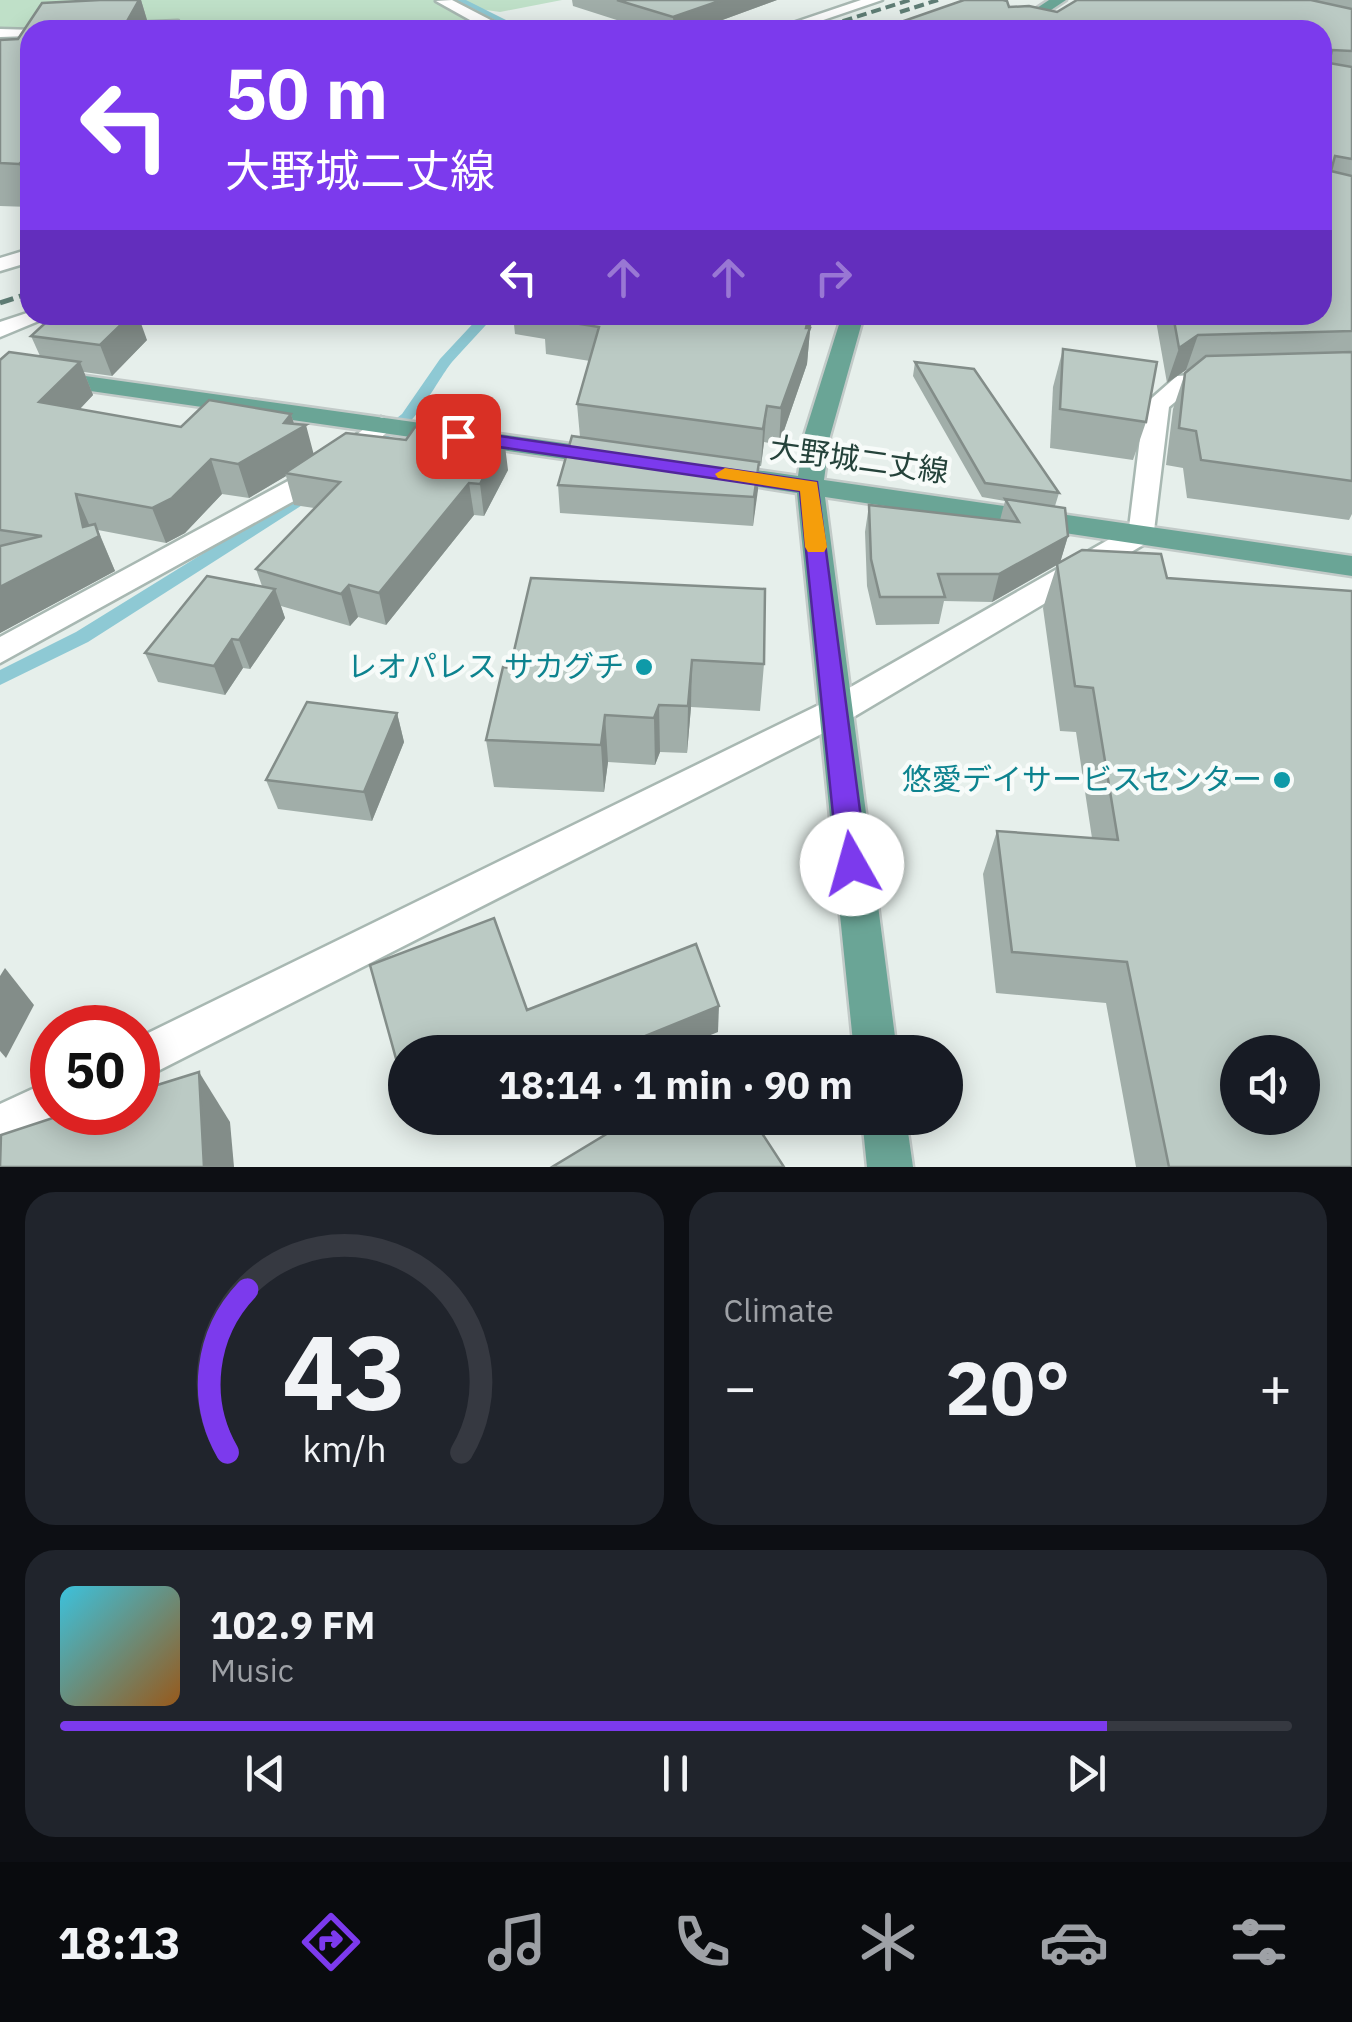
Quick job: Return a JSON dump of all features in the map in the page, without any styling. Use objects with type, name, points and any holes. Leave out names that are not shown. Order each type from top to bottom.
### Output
[{"type":"main road","points":[[1028,20],[1059,0]]},
{"type":"main road","points":[[849,325],[817,436],[810,486],[833,712],[874,1035]]},
{"type":"main road","points":[[6,378],[631,460]]},
{"type":"main road","name":"大野城二丈線","points":[[686,468],[1144,532],[1352,566]]},
{"type":"main road","points":[[886,1135],[890,1167]]},
{"type":"street","points":[[784,20],[824,0]]},
{"type":"street","points":[[811,20],[874,0]]},
{"type":"street","points":[[444,2],[480,20]]},
{"type":"street","points":[[160,1049],[833,712],[1144,532],[1157,405],[1186,380],[1263,379]]},
{"type":"street","points":[[0,651],[311,480],[380,426]]},
{"type":"street","points":[[0,1128],[30,1113]]},
{"type":"green space","points":[[0,0],[562,0],[500,12],[445,4],[475,20],[20,20],[20,74],[0,76]]},
{"type":"building","points":[[139,0],[128,20],[31,20],[42,3]]},
{"type":"building","points":[[617,0],[722,0],[673,17]]},
{"type":"building","points":[[964,0],[1003,0],[1009,7],[1029,6],[1057,12],[1077,0],[1311,0],[1352,9],[1352,51],[1332,50],[1332,20],[907,20]]},
{"type":"building","points":[[20,36],[20,163],[0,163],[0,40]]},
{"type":"building","points":[[1332,64],[1352,67],[1352,159],[1335,156],[1332,167]]},
{"type":"building","points":[[1332,171],[1352,176],[1352,331],[1198,335],[1179,348],[1175,325],[1332,325]]},
{"type":"building","points":[[43,325],[121,325],[100,345],[31,336]]},
{"type":"building","points":[[587,325],[810,328],[781,408],[767,406],[763,429],[577,404],[599,327]]},
{"type":"building","points":[[1063,349],[1157,362],[1146,422],[1060,409]]},
{"type":"building","points":[[9,352],[80,362],[39,402],[181,427],[209,400],[291,414],[284,423],[306,425],[238,464],[211,459],[172,498],[152,508],[76,494],[83,527],[95,524],[99,536],[0,587],[0,546],[42,536],[0,530],[0,360]]},
{"type":"building","points":[[1352,352],[1352,481],[1201,460],[1196,431],[1179,428],[1185,373],[1206,356]]},
{"type":"building","points":[[915,362],[974,369],[1059,493],[985,483]]},
{"type":"building","points":[[415,427],[504,438],[480,484],[469,483],[379,593],[349,585],[341,594],[256,569],[340,482],[285,473],[346,433],[406,440]]},
{"type":"building","points":[[572,436],[759,462],[754,497],[558,485]]},
{"type":"building","points":[[1005,499],[1065,508],[1068,536],[999,574],[938,574],[945,597],[880,597],[871,559],[869,505],[1019,522]]},
{"type":"building","points":[[1082,550],[1161,554],[1167,578],[1352,591],[1352,1167],[1169,1167],[1127,962],[1012,952],[997,831],[1118,840],[1093,688],[1075,686],[1057,564]]},
{"type":"building","points":[[207,576],[275,589],[239,640],[232,639],[214,666],[145,653]]},
{"type":"building","points":[[531,578],[765,589],[764,664],[692,660],[688,706],[659,705],[654,718],[605,715],[601,745],[486,740],[503,667],[510,668]]},
{"type":"building","points":[[307,702],[397,713],[364,792],[266,780]]},
{"type":"building","points":[[494,918],[527,1010],[696,944],[719,1006],[648,1035],[389,1035],[370,965]]},
{"type":"building","points":[[199,1072],[204,1167],[0,1167],[1,1135],[30,1125],[30,1135],[160,1135],[160,1084]]},
{"type":"building","points":[[605,1135],[763,1135],[784,1167],[552,1167]]},
{"type":"waterway","points":[[460,0],[501,20]]},
{"type":"waterway","points":[[384,435],[407,417],[445,362],[479,325]]},
{"type":"waterway","points":[[0,678],[82,637],[312,491]]},
{"type":"railway","points":[[846,20],[910,0]]},
{"type":"railway","points":[[900,12],[938,0]]},
{"type":"railway","points":[[0,303],[20,296]]},
{"type":"slow traffic","points":[[725,474],[810,486],[816,547]]},
{"type":"place","name":"レオパレス サカグチ","points":[[644,667]]},
{"type":"place","name":"悠愛デイサービスセンター","points":[[1282,780]]},
{"type":"route","points":[[458,436],[810,486],[852,864]]}]
